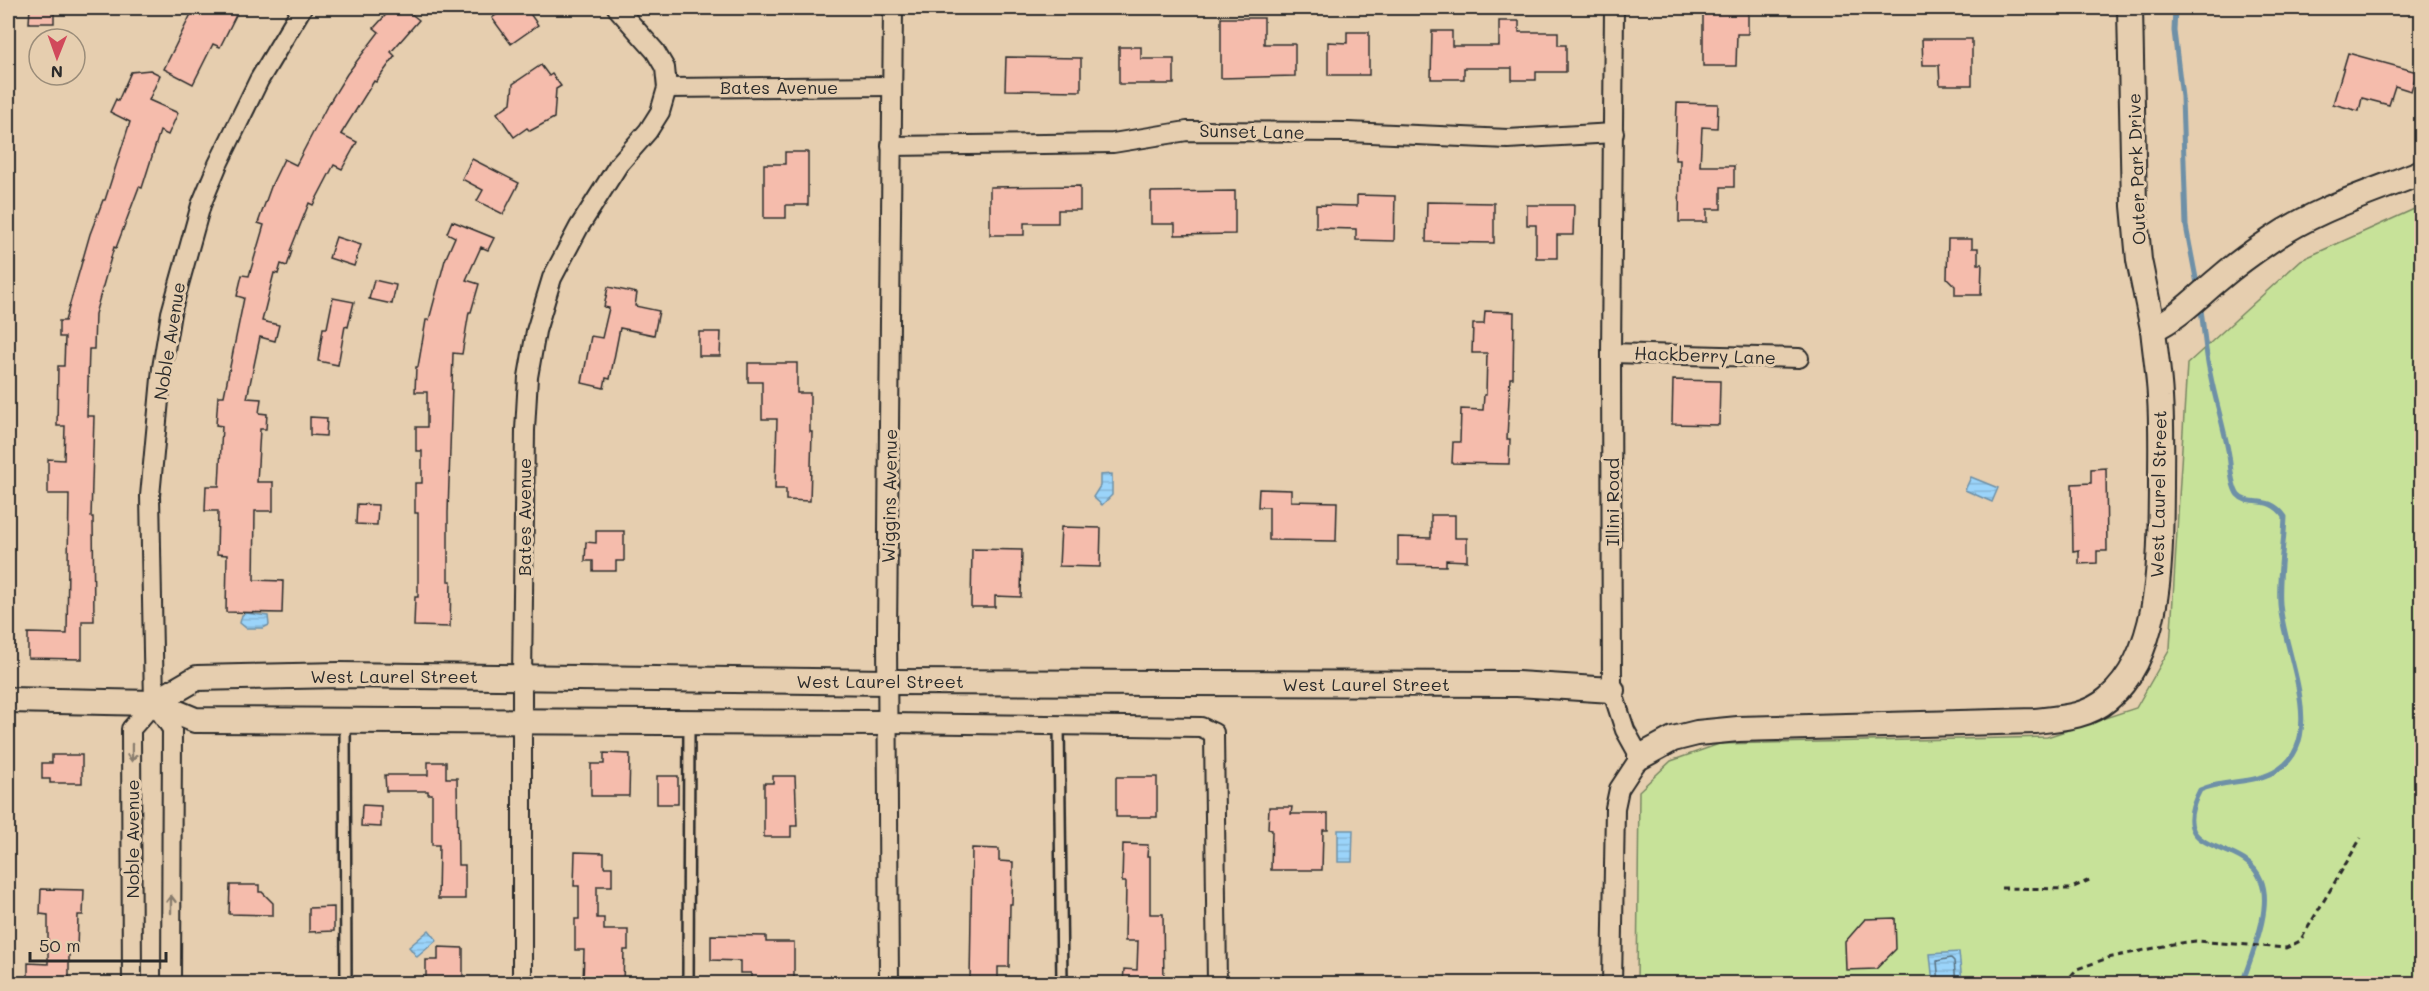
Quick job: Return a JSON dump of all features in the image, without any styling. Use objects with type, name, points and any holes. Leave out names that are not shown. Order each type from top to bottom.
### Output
[{"type":"street","name":"Noble Avenue","points":[[132,984],[131,729],[154,703],[150,495],[162,368],[171,313],[201,205],[218,164],[259,80],[302,8]]},
{"type":"street","points":[[617,8],[655,51],[665,68],[667,88]]},
{"type":"street","name":"Wiggins Avenue","points":[[889,984],[888,682],[893,8]]},
{"type":"street","name":"Illini Road","points":[[1614,8],[1611,353],[1612,690],[1625,730],[1640,757]]},
{"type":"street","name":"Outer Park Drive","points":[[2130,8],[2134,206],[2139,260],[2153,328]]},
{"type":"street","name":"Bates Avenue","points":[[522,984],[525,430],[528,377],[536,332],[552,278],[579,227],[619,164],[648,131],[660,112],[667,88],[892,86]]},
{"type":"street","name":"Sunset Lane","points":[[891,146],[1113,143],[1187,130],[1348,132],[1508,139],[1614,133]]},
{"type":"street","points":[[2153,328],[2167,322],[2220,278],[2271,240],[2307,217],[2421,172]]},
{"type":"street","name":"West Laurel Street","points":[[1640,757],[1673,740],[1697,733],[1738,729],[2035,721],[2071,717],[2091,710],[2108,699],[2136,664],[2147,635],[2154,606],[2160,547],[2161,444],[2160,395],[2153,328]]},
{"type":"street","name":"Hackberry Lane","points":[[1611,353],[1798,358]]},
{"type":"street","name":"West Laurel Street","points":[[154,703],[197,678],[339,675],[888,682],[1517,684],[1612,690]]},
{"type":"street","points":[[8,700],[154,703],[195,720],[888,723],[1201,727],[1214,733],[1217,984]]},
{"type":"street","points":[[154,703],[172,729],[171,984]]},
{"type":"street","points":[[1612,984],[1615,808],[1619,789],[1640,757]]},
{"type":"lane","points":[[345,722],[346,984]]},
{"type":"lane","points":[[688,984],[689,722]]},
{"type":"lane","points":[[1059,725],[1062,984]]},
{"type":"path","points":[[2064,984],[2077,969],[2146,948],[2196,942],[2286,948],[2300,940],[2361,838]]},
{"type":"path","points":[[2001,888],[2069,889],[2092,879]]},
{"type":"green space","points":[[2421,206],[2421,983],[1637,984],[1639,791],[1671,761],[1719,744],[2047,737],[2136,708],[2170,648],[2187,364],[2301,260]]},
{"type":"water","points":[[1112,474],[1112,495],[1102,505],[1093,497],[1100,486],[1100,475]]},
{"type":"water","points":[[1971,477],[1998,488],[1992,502],[1965,490]]},
{"type":"water","points":[[246,613],[268,616],[269,625],[263,628],[246,628],[240,623],[242,615]]},
{"type":"water","points":[[1338,830],[1353,830],[1352,862],[1338,862]]},
{"type":"water","points":[[429,930],[437,940],[417,957],[409,947]]},
{"type":"water","points":[[1959,952],[1962,982],[1933,983],[1930,954]]},
{"type":"building","points":[[30,8],[54,8],[54,23],[29,23]]},
{"type":"building","points":[[194,8],[220,8],[236,15],[220,47],[213,44],[193,84],[164,69]]},
{"type":"building","points":[[392,8],[404,8],[419,20],[391,52],[395,56],[376,82],[374,81],[341,134],[357,142],[342,169],[334,165],[313,205],[309,203],[290,251],[292,251],[287,266],[281,264],[278,274],[274,273],[262,321],[279,325],[275,341],[260,337],[247,398],[261,399],[259,413],[267,414],[266,429],[260,429],[257,482],[273,482],[273,511],[255,511],[254,580],[283,581],[282,613],[226,612],[227,555],[217,554],[218,511],[205,511],[206,486],[219,486],[222,426],[216,425],[218,396],[224,396],[244,298],[237,296],[242,275],[249,276],[264,225],[258,223],[284,159],[296,165],[347,74],[379,32],[374,28]]},
{"type":"building","points":[[506,8],[526,8],[538,25],[511,44],[492,18]]},
{"type":"building","points":[[1703,8],[1748,8],[1748,34],[1737,34],[1736,66],[1703,66]]},
{"type":"building","points":[[1221,18],[1264,18],[1264,44],[1295,44],[1295,76],[1221,78]]},
{"type":"building","points":[[1499,21],[1519,21],[1519,32],[1558,32],[1558,45],[1566,45],[1566,72],[1536,72],[1536,80],[1512,80],[1512,68],[1464,68],[1464,79],[1431,79],[1432,31],[1452,31],[1452,46],[1499,46]]},
{"type":"building","points":[[1347,32],[1369,32],[1369,75],[1328,75],[1328,42],[1347,43]]},
{"type":"building","points":[[1922,39],[1972,39],[1972,85],[1940,85],[1939,65],[1923,65]]},
{"type":"building","points":[[1119,47],[1141,47],[1141,59],[1174,59],[1174,84],[1119,84]]},
{"type":"building","points":[[2348,53],[2417,72],[2411,91],[2395,86],[2389,105],[2362,98],[2359,111],[2333,104]]},
{"type":"building","points":[[1006,57],[1081,58],[1081,91],[1005,90]]},
{"type":"building","points":[[541,65],[561,86],[556,89],[554,118],[530,131],[527,128],[514,137],[497,113],[511,103],[513,84]]},
{"type":"building","points":[[150,70],[160,75],[149,100],[178,113],[168,135],[160,131],[142,188],[139,187],[116,248],[114,247],[95,314],[94,349],[89,349],[87,416],[94,416],[91,517],[93,517],[94,621],[82,621],[82,659],[28,658],[28,633],[67,634],[69,494],[48,494],[48,459],[64,460],[65,426],[57,426],[58,366],[64,366],[65,337],[59,337],[59,321],[65,321],[90,234],[103,200],[105,200],[130,122],[110,112],[116,99],[118,101],[131,72]]},
{"type":"building","points":[[1677,103],[1718,104],[1717,128],[1702,127],[1700,166],[1734,166],[1734,187],[1721,187],[1721,209],[1707,209],[1707,222],[1679,222],[1680,160],[1675,160]]},
{"type":"building","points":[[785,152],[808,152],[808,205],[786,205],[786,218],[764,218],[764,164],[785,164]]},
{"type":"building","points":[[472,159],[519,183],[503,214],[477,201],[483,190],[462,179]]},
{"type":"building","points":[[1080,186],[1080,210],[1058,210],[1058,223],[1024,223],[1024,235],[990,235],[990,187]]},
{"type":"building","points":[[1235,191],[1235,234],[1175,235],[1175,224],[1151,224],[1151,192]]},
{"type":"building","points":[[1357,195],[1395,196],[1394,241],[1356,240],[1356,229],[1316,228],[1316,205],[1357,206]]},
{"type":"building","points":[[1427,202],[1494,203],[1494,243],[1426,242]]},
{"type":"building","points":[[1527,205],[1574,205],[1573,235],[1557,235],[1557,258],[1536,258],[1536,225],[1527,225]]},
{"type":"building","points":[[452,221],[494,238],[488,250],[481,247],[466,280],[479,284],[471,312],[469,312],[462,354],[453,353],[448,513],[448,581],[451,581],[450,627],[414,626],[415,597],[418,597],[418,513],[415,513],[415,483],[422,483],[422,451],[416,451],[416,427],[427,427],[427,392],[415,392],[416,367],[418,367],[426,320],[429,320],[445,260],[455,237],[447,233]]},
{"type":"building","points":[[336,237],[361,245],[354,266],[329,258]]},
{"type":"building","points":[[1948,239],[1972,239],[1972,248],[1978,248],[1978,264],[1982,264],[1981,295],[1955,295],[1955,286],[1947,278]]},
{"type":"building","points":[[374,280],[396,285],[392,304],[369,299]]},
{"type":"building","points":[[608,287],[637,293],[635,306],[659,311],[654,335],[620,328],[610,379],[606,378],[604,388],[582,383],[591,336],[602,338],[609,308],[604,307]]},
{"type":"building","points":[[333,298],[354,302],[348,327],[345,326],[338,365],[318,361],[323,328],[327,328]]},
{"type":"building","points":[[1485,311],[1514,312],[1513,378],[1510,378],[1507,439],[1510,439],[1509,464],[1452,463],[1453,442],[1460,442],[1461,409],[1483,410],[1484,395],[1486,395],[1487,353],[1472,353],[1473,324],[1484,324]]},
{"type":"building","points":[[699,332],[721,332],[720,356],[699,356]]},
{"type":"building","points":[[748,363],[797,363],[797,393],[810,393],[810,432],[812,432],[810,501],[786,500],[786,489],[775,489],[777,419],[762,419],[762,382],[748,382]]},
{"type":"building","points":[[1673,380],[1720,381],[1719,425],[1672,424]]},
{"type":"building","points":[[310,417],[327,418],[326,436],[310,435]]},
{"type":"building","points":[[2106,468],[2107,551],[2097,551],[2097,563],[2079,564],[2079,550],[2073,551],[2072,484],[2091,483],[2091,469]]},
{"type":"building","points":[[1259,489],[1291,490],[1291,501],[1337,502],[1336,541],[1269,540],[1269,507],[1258,507]]},
{"type":"building","points":[[357,504],[378,505],[377,525],[356,524]]},
{"type":"building","points":[[1431,515],[1455,515],[1455,538],[1467,538],[1467,561],[1446,560],[1446,566],[1398,565],[1398,537],[1431,538]]},
{"type":"building","points":[[1061,527],[1101,528],[1100,567],[1059,566]]},
{"type":"building","points":[[596,531],[624,531],[624,561],[616,561],[616,571],[593,571],[593,561],[585,561],[586,542],[596,543]]},
{"type":"building","points":[[972,549],[1022,550],[1021,597],[995,596],[995,607],[971,607]]},
{"type":"building","points":[[604,753],[630,754],[629,796],[591,796],[591,764],[604,764]]},
{"type":"building","points":[[52,755],[82,755],[82,783],[50,783],[50,779],[42,779],[42,763],[52,763]]},
{"type":"building","points":[[428,762],[446,762],[446,778],[457,778],[458,865],[465,865],[465,899],[438,899],[439,845],[432,845],[432,794],[428,794],[428,791],[386,791],[385,775],[428,775]]},
{"type":"building","points":[[657,776],[678,776],[678,804],[657,804]]},
{"type":"building","points":[[773,776],[795,776],[797,826],[791,826],[791,837],[764,837],[764,783],[773,783]]},
{"type":"building","points":[[1116,777],[1157,777],[1157,817],[1116,817]]},
{"type":"building","points":[[362,805],[381,806],[381,827],[361,826]]},
{"type":"building","points":[[1269,807],[1292,807],[1291,814],[1328,814],[1328,830],[1323,830],[1322,870],[1271,870],[1272,830],[1268,829]]},
{"type":"building","points":[[1123,844],[1148,845],[1150,914],[1163,914],[1164,984],[1123,984],[1124,969],[1137,970],[1138,941],[1125,941],[1126,882],[1122,882]]},
{"type":"building","points":[[972,848],[999,849],[999,861],[1013,862],[1009,967],[998,967],[998,983],[970,982]]},
{"type":"building","points":[[575,852],[604,853],[604,867],[612,867],[612,886],[597,886],[597,918],[604,918],[604,930],[628,930],[628,950],[624,950],[623,984],[583,984],[584,950],[575,950],[575,919],[579,919],[579,886],[574,886]]},
{"type":"building","points":[[230,885],[259,885],[259,892],[262,892],[273,903],[273,915],[229,914]]},
{"type":"building","points":[[41,889],[84,890],[83,915],[78,915],[77,950],[69,950],[69,984],[28,984],[28,963],[48,964],[48,915],[40,914]]},
{"type":"building","points":[[334,907],[334,931],[309,932],[309,908]]},
{"type":"building","points":[[1895,918],[1896,949],[1876,969],[1846,970],[1845,942],[1865,919]]},
{"type":"building","points":[[711,935],[766,936],[766,942],[794,942],[794,984],[751,984],[751,973],[740,973],[740,961],[711,960]]},
{"type":"building","points":[[438,947],[463,948],[463,984],[426,984],[426,960],[438,960]]},
{"type":"waterway","points":[[2175,8],[2174,31],[2182,97],[2186,226],[2198,289]]},
{"type":"waterway","points":[[2200,304],[2208,365],[2235,490],[2243,499],[2272,505],[2285,517],[2280,604],[2302,715],[2300,736],[2293,755],[2279,769],[2250,780],[2220,784],[2200,790],[2192,812],[2192,827],[2199,837],[2252,866],[2261,880],[2264,891],[2263,918],[2242,984]]}]
